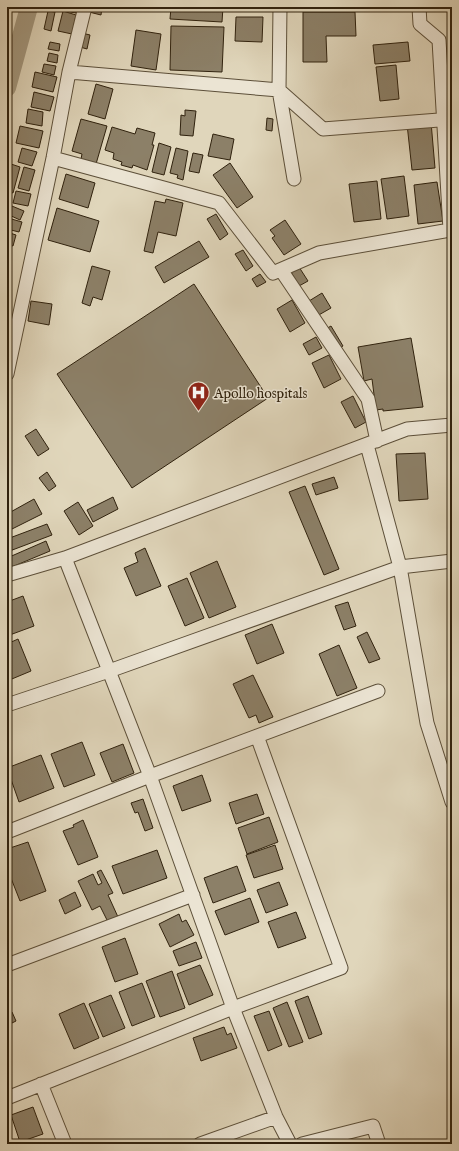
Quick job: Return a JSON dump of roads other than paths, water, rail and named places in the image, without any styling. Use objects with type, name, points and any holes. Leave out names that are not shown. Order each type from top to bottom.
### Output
[{"type":"street","points":[[7,374],[53,158],[69,72],[85,7]]},
{"type":"street","points":[[280,7],[279,90],[294,179]]},
{"type":"street","points":[[53,158],[219,203],[273,273],[319,253],[450,230],[448,119],[439,40],[420,24],[419,7]]},
{"type":"street","points":[[69,72],[279,90],[323,129],[448,119]]},
{"type":"street","points":[[281,270],[368,399],[372,442],[400,567],[426,723],[452,802]]},
{"type":"street","points":[[7,575],[65,558],[407,429],[452,425]]},
{"type":"street","points":[[65,558],[150,776],[233,1008],[276,1117],[290,1144]]},
{"type":"street","points":[[7,705],[109,671],[400,567],[452,562]]},
{"type":"street","points":[[7,832],[150,776],[378,691]]},
{"type":"street","points":[[7,1098],[233,1008],[340,968],[257,736]]},
{"type":"street","points":[[7,965],[193,896]]},
{"type":"street","points":[[41,1084],[65,1144]]},
{"type":"street","points":[[200,1144],[276,1117]]},
{"type":"street","points":[[302,1144],[374,1126],[379,1144]]},
{"type":"waterway","points":[[7,88],[29,7]]},
{"type":"place","name":"Apollo hospitals","points":[[198,412]]}]
